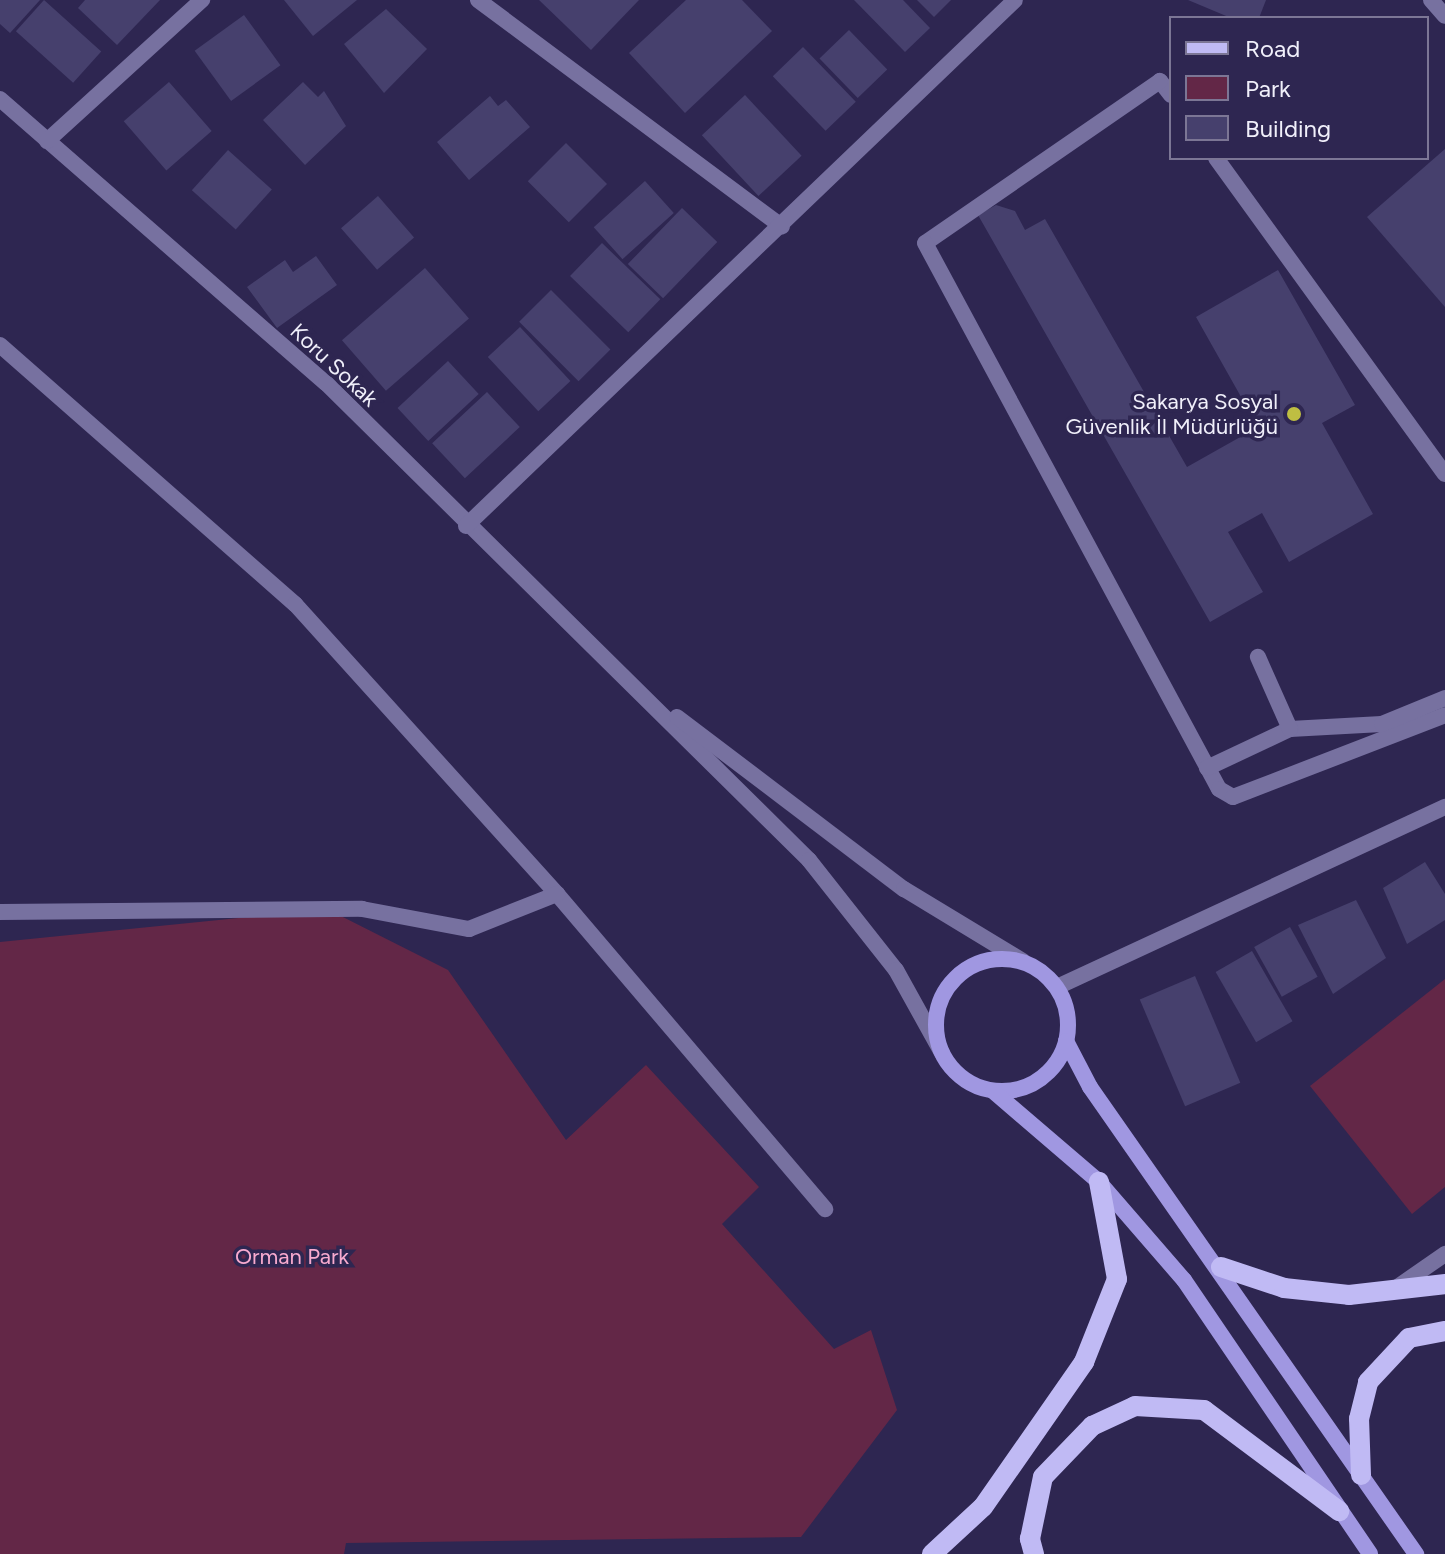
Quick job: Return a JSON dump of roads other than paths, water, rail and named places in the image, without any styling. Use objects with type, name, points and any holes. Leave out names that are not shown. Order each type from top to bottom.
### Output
[{"type":"main road","points":[[1370,1554],[1184,1280],[1099,1182],[993,1091],[972,1084],[942,1053],[938,1010],[960,973],[990,960],[1023,961],[1057,987],[1066,1041],[1090,1087],[1221,1267],[1416,1554]]},
{"type":"main road","points":[[993,1091],[1036,1082],[1066,1041]]},
{"type":"main road","points":[[932,1554],[983,1507],[1084,1362],[1117,1279],[1099,1182]]},
{"type":"main road","points":[[1221,1267],[1284,1288],[1349,1295],[1445,1284]]},
{"type":"main road","points":[[1361,1475],[1359,1419],[1368,1382],[1409,1338],[1445,1331]]},
{"type":"main road","points":[[1034,1554],[1030,1539],[1043,1477],[1092,1426],[1135,1406],[1204,1410],[1339,1511]]},
{"type":"street","points":[[47,141],[202,0]]},
{"type":"street","points":[[478,0],[782,227]]},
{"type":"street","points":[[466,526],[782,227],[1015,0]]},
{"type":"street","points":[[1431,0],[1445,16]]},
{"type":"street","points":[[1169,92],[1160,81],[925,243],[1207,768],[1233,797],[1445,715]]},
{"type":"street","name":"Koru Sokak","points":[[0,99],[326,383],[466,526],[624,677]]},
{"type":"street","points":[[1217,160],[1445,474]]},
{"type":"street","points":[[0,345],[295,604],[557,894],[825,1209]]},
{"type":"street","points":[[1258,657],[1290,729]]},
{"type":"street","points":[[624,677],[904,889],[1023,961]]},
{"type":"street","points":[[624,677],[809,860],[896,970],[942,1053]]},
{"type":"street","points":[[1207,768],[1290,729],[1382,724],[1445,698]]},
{"type":"street","points":[[1057,987],[1445,807]]},
{"type":"street","points":[[0,912],[362,909],[469,929],[557,894]]},
{"type":"street","points":[[1396,1288],[1445,1254]]},
{"type":"place","name":"Sakarya Sosyal Güvenlik İl Müdürlüğü","points":[[1294,414]]},
{"type":"park label","name":"Orman Park","points":[[292,1257]]}]
